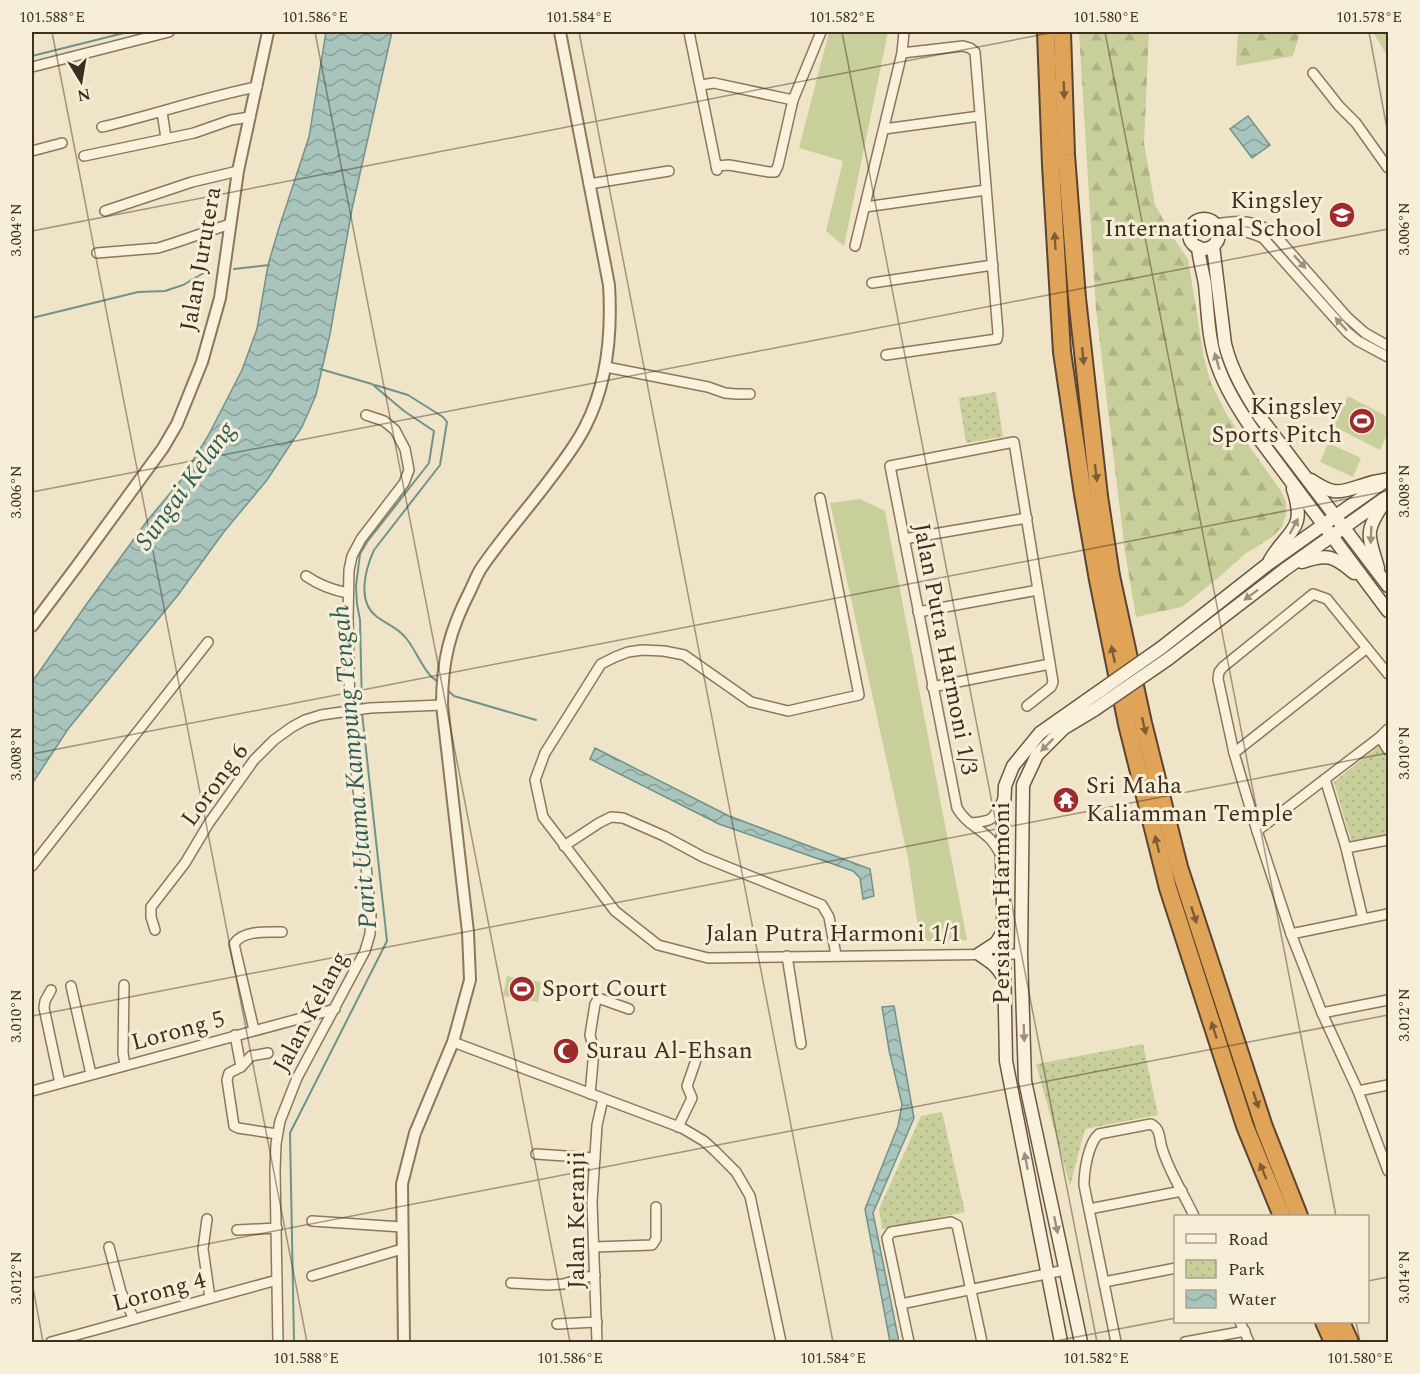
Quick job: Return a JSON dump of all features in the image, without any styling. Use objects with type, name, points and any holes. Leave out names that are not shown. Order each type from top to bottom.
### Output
[{"type":"highway","points":[[1046,32],[1062,352],[1098,580],[1127,724],[1168,888],[1245,1126],[1282,1215]]},
{"type":"highway","points":[[1062,32],[1066,155],[1077,298],[1099,496],[1112,576],[1143,723],[1179,867],[1264,1127],[1299,1215]]},
{"type":"highway","points":[[1324,1323],[1333,1342]]},
{"type":"highway","points":[[1341,1323],[1350,1342]]},
{"type":"main road","points":[[1209,219],[1217,228],[1218,238],[1213,246],[1206,249],[1198,248],[1190,241],[1191,226],[1194,222],[1209,219]]},
{"type":"main road","points":[[1213,246],[1225,344],[1237,379],[1260,417],[1385,582]]},
{"type":"main road","points":[[1198,248],[1210,333],[1217,366],[1226,385],[1242,414],[1389,611]]},
{"type":"main road","points":[[1305,476],[1322,488],[1333,492],[1343,492],[1363,484],[1389,479]]},
{"type":"main road","name":"Persiaran Harmoni","points":[[1081,1342],[1025,1081],[1021,954],[1023,785],[1037,755],[1090,705],[1268,564],[1389,479]]},
{"type":"main road","points":[[1268,564],[1278,546],[1297,525],[1298,506],[1291,481]]},
{"type":"main road","points":[[1385,582],[1369,537],[1375,516],[1389,496]]},
{"type":"main road","name":"Persiaran Harmoni","points":[[1061,1342],[1006,1061],[1002,932],[1005,786],[1013,766],[1040,733],[1168,659],[1284,570],[1389,496]]},
{"type":"main road","points":[[1284,570],[1318,556],[1328,557],[1338,561],[1369,585]]},
{"type":"main road","points":[[1002,932],[996,943],[979,954],[993,962],[1005,981]]},
{"type":"street","points":[[32,67],[169,32]]},
{"type":"street","name":"Jalan Jurutera","points":[[32,626],[141,479],[177,424],[202,362],[220,298],[238,171],[268,32]]},
{"type":"street","points":[[404,1342],[402,1184],[416,1133],[453,1042],[470,980],[468,932],[442,705],[445,662],[452,629],[482,568],[567,457],[593,411],[606,367],[610,336],[609,285],[560,32]]},
{"type":"street","points":[[690,32],[717,168],[729,165],[769,172],[775,172],[778,166],[793,100],[821,32]]},
{"type":"street","points":[[855,246],[902,54],[904,32]]},
{"type":"street","points":[[886,355],[997,339],[998,333],[975,52],[963,46],[902,54]]},
{"type":"street","points":[[1313,73],[1361,130],[1389,168]]},
{"type":"street","points":[[701,85],[714,83],[793,100]]},
{"type":"street","points":[[102,127],[226,93],[257,87]]},
{"type":"street","points":[[162,112],[166,138]]},
{"type":"street","points":[[884,129],[980,116]]},
{"type":"street","points":[[84,156],[194,133],[231,120],[250,117]]},
{"type":"street","points":[[32,151],[63,143]]},
{"type":"street","points":[[105,211],[192,182],[238,171]]},
{"type":"street","points":[[589,184],[669,171]]},
{"type":"street","points":[[865,207],[986,190]]},
{"type":"street","points":[[1217,228],[1244,221],[1265,227],[1274,234],[1347,317],[1365,333],[1389,346]]},
{"type":"street","points":[[97,253],[158,248],[230,224]]},
{"type":"street","points":[[1217,228],[1249,232],[1263,238],[1347,332],[1364,345],[1389,357]]},
{"type":"street","points":[[872,283],[993,265]]},
{"type":"street","points":[[606,367],[665,377],[725,393],[750,394]]},
{"type":"street","name":"Jalan Kelang","points":[[278,1342],[275,1170],[277,1134],[297,1078],[365,951],[370,934],[371,915],[353,710],[348,593],[352,556],[361,539],[404,483],[409,470],[405,449],[395,430],[384,421],[366,415]]},
{"type":"street","name":"Jalan Putra Harmoni 1/3","points":[[1002,857],[989,837],[962,818],[957,808],[890,466],[1014,442],[1027,518]]},
{"type":"street","name":"Jalan Putra Harmoni 1/1","points":[[820,498],[859,694],[788,711],[751,702],[684,655],[642,650],[615,657],[601,664],[545,753],[535,780],[543,817],[615,911],[658,945],[708,958],[1021,954]]},
{"type":"street","points":[[904,539],[1027,518],[1053,682],[1051,687],[1027,706]]},
{"type":"street","points":[[306,576],[333,590],[348,593]]},
{"type":"street","points":[[918,612],[1038,590]]},
{"type":"street","points":[[1389,674],[1327,599],[1312,594],[1223,667],[1218,679],[1234,753],[1291,934],[1322,1013],[1386,1158],[1389,1170]]},
{"type":"street","points":[[32,866],[208,642]]},
{"type":"street","points":[[1234,753],[1367,648]]},
{"type":"street","points":[[932,687],[1050,664]]},
{"type":"street","name":"Lorong 6","points":[[155,930],[151,917],[152,907],[185,863],[209,823],[254,760],[273,740],[291,727],[321,715],[370,708],[442,705]]},
{"type":"street","points":[[1257,831],[1389,729]]},
{"type":"street","points":[[1380,737],[1389,750]]},
{"type":"street","points":[[1325,779],[1346,848],[1363,919]]},
{"type":"street","name":"Persiaran Harmoni","points":[[970,823],[990,820],[996,814],[1004,796]]},
{"type":"street","points":[[564,846],[598,823],[611,817],[623,818],[703,857],[822,905],[829,917],[836,955]]},
{"type":"street","points":[[1346,848],[1389,840]]},
{"type":"street","points":[[1291,934],[1389,915]]},
{"type":"street","points":[[254,1030],[234,944],[236,940],[244,936],[282,932]]},
{"type":"street","points":[[787,956],[801,1044]]},
{"type":"street","points":[[124,985],[123,1053],[125,1065]]},
{"type":"street","points":[[71,986],[91,1074]]},
{"type":"street","points":[[51,990],[44,1008],[60,1083]]},
{"type":"street","points":[[590,1094],[594,1051],[590,1035],[595,1004],[598,999],[601,999],[629,1009]]},
{"type":"street","points":[[1322,1013],[1389,1000]]},
{"type":"street","name":"Lorong 5","points":[[32,1091],[335,1009]]},
{"type":"street","points":[[235,1035],[241,1067]]},
{"type":"street","points":[[453,1042],[678,1127],[704,1141],[715,1151],[736,1172],[750,1196],[782,1342]]},
{"type":"street","points":[[268,1053],[251,1056],[241,1067],[227,1076],[234,1126],[277,1134]]},
{"type":"street","points":[[678,1127],[692,1098],[687,1086],[696,1060]]},
{"type":"street","points":[[1358,1091],[1389,1085]]},
{"type":"street","name":"Jalan Keranji","points":[[597,1342],[592,1202],[597,1125],[603,1099]]},
{"type":"street","points":[[1116,1342],[1084,1176],[1092,1142],[1099,1134],[1151,1124],[1157,1128],[1162,1150],[1194,1215]]},
{"type":"street","points":[[536,1154],[595,1158]]},
{"type":"street","points":[[1089,1209],[1182,1191]]},
{"type":"street","points":[[594,1247],[652,1245],[656,1239],[656,1207]]},
{"type":"street","points":[[207,1219],[203,1249],[210,1298]]},
{"type":"street","points":[[312,1221],[402,1227]]},
{"type":"street","points":[[909,1342],[887,1238],[891,1232],[954,1222],[957,1225],[982,1342]]},
{"type":"street","points":[[237,1230],[277,1228]]},
{"type":"street","points":[[109,1247],[121,1292],[134,1319]]},
{"type":"street","points":[[312,1276],[402,1249]]},
{"type":"street","points":[[1104,1282],[1174,1268]]},
{"type":"street","points":[[901,1304],[1065,1269]]},
{"type":"street","points":[[511,1283],[563,1284],[595,1275]]},
{"type":"street","name":"Lorong 4","points":[[51,1342],[278,1280]]},
{"type":"street","points":[[557,1324],[597,1322]]},
{"type":"street","points":[[1241,1323],[1249,1342]]},
{"type":"street","points":[[1185,1342],[1245,1331]]},
{"type":"green space","points":[[829,32],[888,32],[844,246],[826,231],[843,161],[799,148]]},
{"type":"green space","points":[[1079,32],[1149,32],[1144,143],[1155,205],[1188,259],[1204,358],[1211,383],[1227,415],[1281,491],[1286,502],[1286,515],[1282,527],[1272,537],[1245,554],[1182,607],[1136,617],[1125,552],[1096,310]]},
{"type":"green space","points":[[1238,32],[1300,32],[1293,56],[1236,66]]},
{"type":"green space","points":[[1373,32],[1388,32],[1388,57]]},
{"type":"green space","points":[[996,392],[1003,437],[966,443],[959,398]]},
{"type":"green space","name":"Kingsley Sports Pitch","points":[[1348,396],[1388,417],[1388,432],[1380,450],[1333,426]]},
{"type":"green space","points":[[1328,443],[1361,458],[1353,477],[1320,462]]},
{"type":"green space","points":[[860,499],[885,511],[967,940],[920,941],[908,858],[830,503]]},
{"type":"green space","points":[[1388,738],[1388,834],[1351,841],[1334,782]]},
{"type":"green space","name":"Sport Court","points":[[507,976],[541,982],[538,1002],[503,996]]},
{"type":"green space","points":[[1143,1044],[1158,1115],[1085,1129],[1070,1186],[1036,1064]]},
{"type":"green space","points":[[942,1112],[965,1212],[882,1229],[879,1209],[921,1116]]},
{"type":"water","name":"Sungai Kelang","points":[[326,32],[392,32],[352,209],[330,334],[316,395],[302,427],[267,480],[223,533],[178,595],[68,729],[32,784],[32,682],[147,521],[181,480],[208,436],[242,370],[257,329],[268,265],[309,137]]},
{"type":"water","points":[[1248,116],[1270,145],[1252,158],[1230,129]]},
{"type":"water","points":[[595,748],[729,816],[870,869],[874,896],[863,899],[860,878],[853,871],[719,824],[590,759]]},
{"type":"water","points":[[894,1006],[914,1118],[873,1213],[899,1342],[890,1342],[865,1209],[898,1126],[902,1104],[889,1050],[882,1007]]},
{"type":"waterway","points":[[32,56],[128,32]]},
{"type":"waterway","points":[[234,269],[269,265]]},
{"type":"waterway","points":[[32,318],[138,292],[165,291],[183,285],[207,271]]},
{"type":"waterway","name":"Parit Utama Kampung Tengah","points":[[320,369],[372,384],[404,411],[434,431],[429,463],[360,554],[356,586],[360,620],[362,707]]},
{"type":"waterway","points":[[375,385],[408,395],[443,417],[447,422],[440,465],[374,550],[365,585],[366,602],[370,610],[403,635],[426,670],[439,683]]},
{"type":"waterway","points":[[446,689],[454,696],[536,720]]},
{"type":"waterway","name":"Parit Utama Kampung Tengah","points":[[294,1342],[290,1133],[387,941],[362,713]]},
{"type":"place","name":"Kingsley International School","points":[[1342,215]]},
{"type":"place","name":"Kingsley Sports Pitch","points":[[1362,421]]},
{"type":"place","name":"Sri Maha Kaliamman Temple","points":[[1066,800]]},
{"type":"place","name":"Sport Court","points":[[522,989]]},
{"type":"place","name":"Surau Al-Ehsan","points":[[566,1051]]}]
